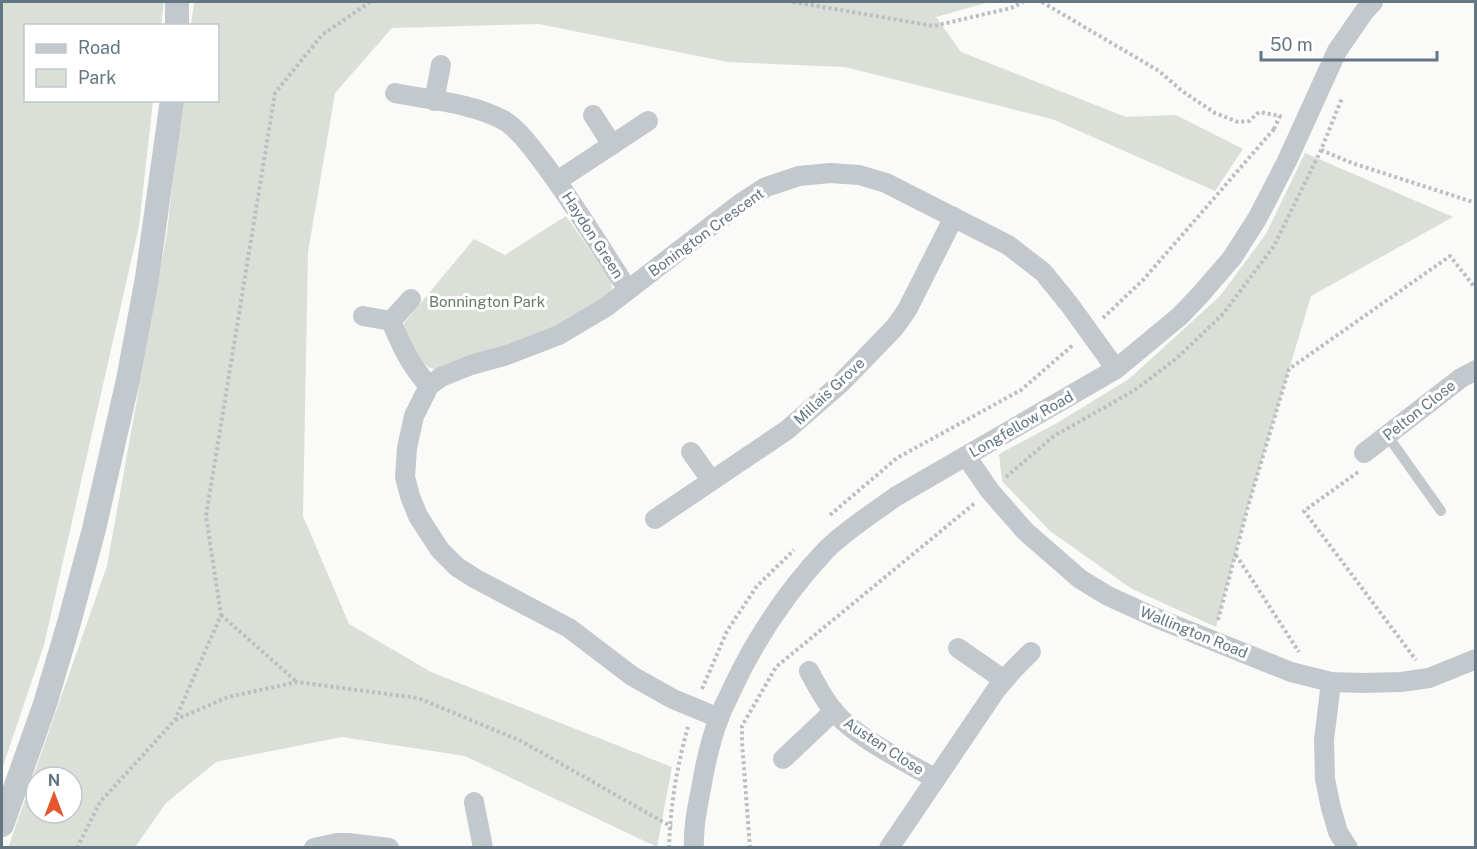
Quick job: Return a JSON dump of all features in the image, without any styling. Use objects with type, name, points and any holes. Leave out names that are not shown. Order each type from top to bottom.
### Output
[{"type":"street","points":[[177,2],[177,24]]},
{"type":"street","name":"Longfellow Road","points":[[694,843],[706,761],[719,718],[747,658],[767,624],[799,581],[827,549],[895,497],[1116,369],[1180,316],[1232,258],[1257,219],[1337,51],[1373,2]]},
{"type":"street","points":[[434,100],[441,65]]},
{"type":"street","name":"Haydon Green","points":[[395,93],[489,113],[507,123],[524,137],[628,290]]},
{"type":"street","points":[[2,825],[45,704],[94,529],[128,380],[147,278],[172,102]]},
{"type":"street","points":[[593,115],[612,145]]},
{"type":"street","name":"Haydon Green","points":[[556,181],[648,121]]},
{"type":"street","name":"Bonington Crescent","points":[[429,386],[441,377],[471,365],[507,355],[559,335],[606,307],[741,203],[766,187],[799,176],[830,174],[859,176],[886,183],[1008,244],[1043,272],[1116,369]]},
{"type":"street","name":"Millais Grove","points":[[655,519],[787,430],[841,383],[895,327],[907,310],[954,217]]},
{"type":"street","points":[[391,321],[411,299]]},
{"type":"street","points":[[363,316],[391,321]]},
{"type":"street","points":[[391,321],[411,363],[429,386],[414,416],[407,448],[405,477],[418,516],[440,550],[457,567],[476,579],[569,628],[632,676],[673,699],[719,718]]},
{"type":"street","name":"Pelton Close","points":[[1364,453],[1461,378],[1476,370]]},
{"type":"street","points":[[691,453],[711,480]]},
{"type":"street","name":"Wallington Road","points":[[966,456],[990,491],[1025,531],[1080,579],[1127,605],[1291,672],[1324,680],[1363,683],[1401,682],[1429,678],[1476,658]]},
{"type":"street","points":[[958,648],[1004,680]]},
{"type":"street","name":"Austen Close","points":[[889,848],[989,700],[1004,680],[1031,652]]},
{"type":"street","name":"Austen Close","points":[[809,671],[826,701],[856,732],[936,779]]},
{"type":"street","points":[[1324,680],[1325,779],[1338,832],[1348,848]]},
{"type":"street","name":"Austen Close","points":[[783,759],[834,711]]},
{"type":"street","points":[[474,802],[479,847]]},
{"type":"street","points":[[314,848],[337,843],[389,848]]},
{"type":"lane","points":[[1387,435],[1441,511]]},
{"type":"path","points":[[77,848],[100,802],[175,720],[221,615],[206,516],[275,93],[322,35],[370,2]]},
{"type":"path","points":[[793,2],[934,26],[1011,8],[1023,2]]},
{"type":"path","points":[[1042,2],[1159,72],[1215,113],[1238,122],[1249,121],[1259,111],[1280,116],[1274,129],[1352,163],[1476,203]]},
{"type":"path","points":[[1211,640],[1289,369],[1450,255],[1476,289]]},
{"type":"path","points":[[1364,453],[1362,469],[1304,511],[1429,678]]},
{"type":"path","points":[[750,848],[742,726],[776,667],[990,491]]},
{"type":"path","points":[[1236,555],[1324,680]]},
{"type":"path","points":[[221,615],[297,682]]},
{"type":"path","points":[[175,720],[228,697],[297,682],[418,698],[521,741],[694,843]]},
{"type":"green space","points":[[2,2],[164,2],[161,24],[24,24],[24,102],[153,102],[139,226],[44,645],[2,769]]},
{"type":"green space","points":[[194,2],[989,2],[936,17],[961,52],[1126,117],[1176,115],[1243,149],[1215,191],[1052,119],[845,67],[728,62],[539,24],[392,28],[335,93],[308,252],[303,516],[349,624],[431,672],[672,767],[657,847],[465,756],[342,737],[216,762],[166,803],[135,847],[8,848],[24,802],[24,825],[84,825],[84,765],[37,765],[107,566],[167,232],[182,102],[219,102],[219,24],[191,24]]},
{"type":"green space","points":[[1305,153],[1453,217],[1311,296],[1249,503],[1216,627],[1132,589],[1050,531],[1002,481],[999,454],[1057,423],[1129,379],[1220,296],[1266,234]]},
{"type":"green space","name":"Bonnington Park","points":[[566,216],[611,280],[612,289],[605,297],[561,325],[450,366],[436,369],[424,364],[410,344],[404,323],[474,239],[505,255]]}]
